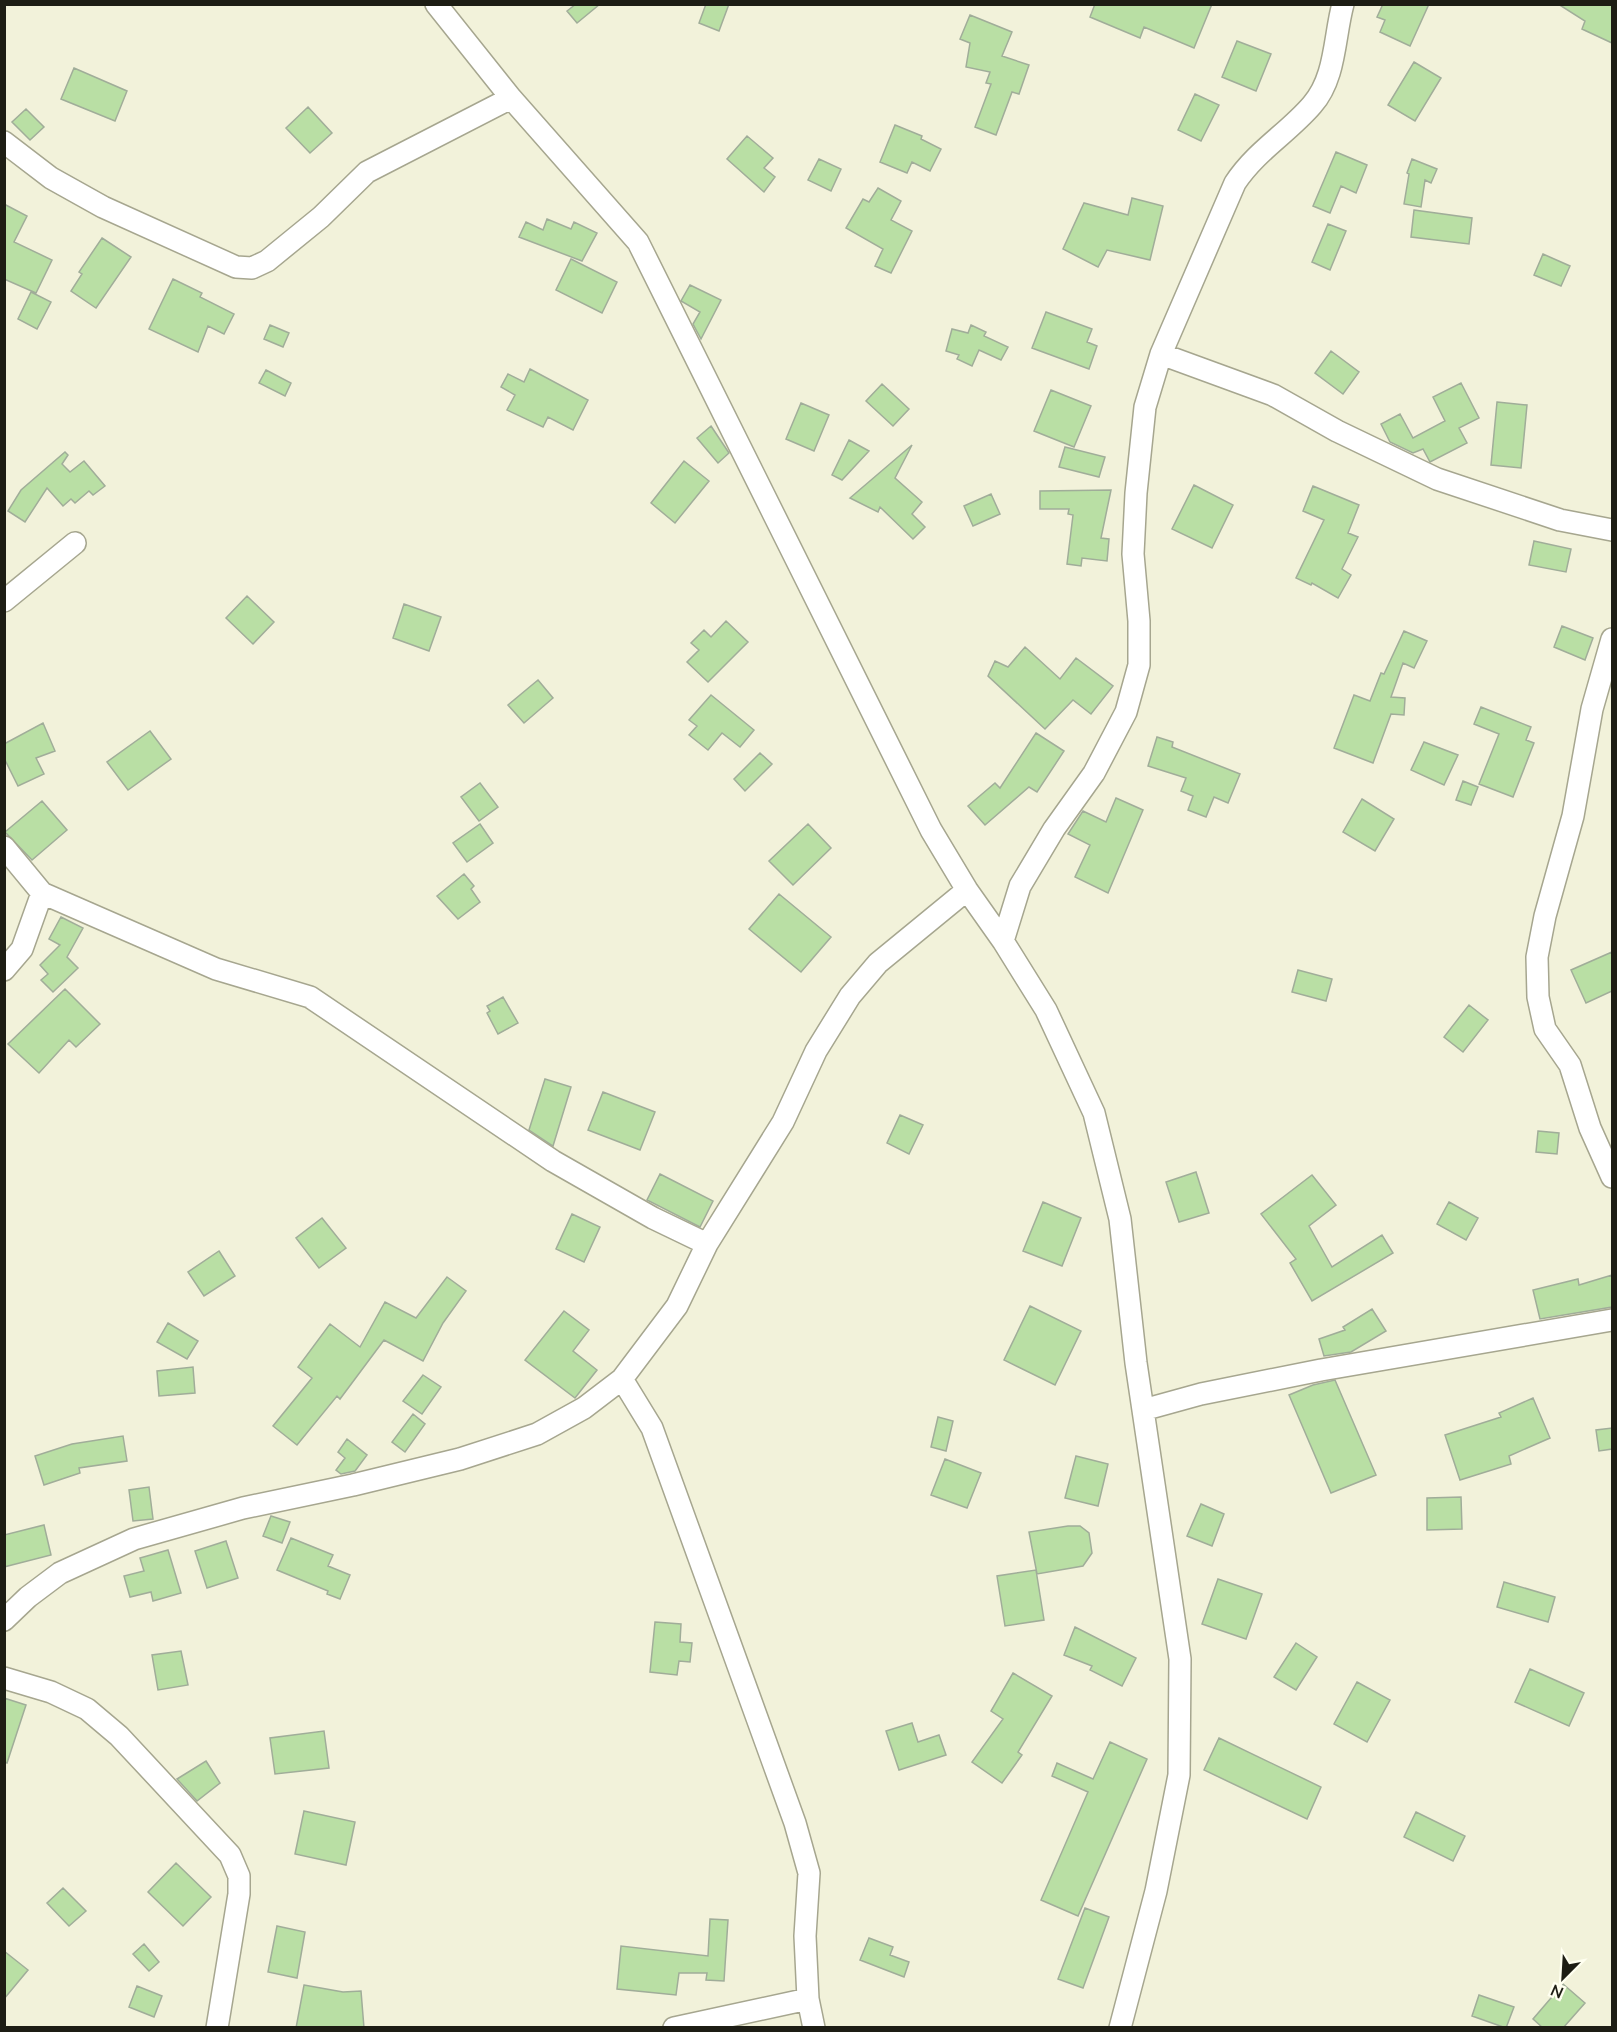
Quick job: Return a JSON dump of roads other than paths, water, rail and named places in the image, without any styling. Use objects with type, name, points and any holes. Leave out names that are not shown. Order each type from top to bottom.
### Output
[{"type":"street","points":[[436,4],[511,98],[638,242],[800,572],[931,830],[967,890],[1003,941],[1046,1010],[1094,1113],[1120,1219],[1143,1410],[1180,1659],[1179,1775],[1156,1891],[1120,2028]]},
{"type":"street","points":[[1003,941],[1020,886],[1054,829],[1094,773],[1126,712],[1134,684],[1139,664],[1139,621],[1133,554],[1136,493],[1145,407],[1161,354],[1235,183],[1248,163],[1314,104],[1326,82],[1343,4]]},
{"type":"street","points":[[4,142],[51,178],[103,207],[236,267],[252,268],[289,244],[367,172],[511,98]]},
{"type":"street","points":[[1161,354],[1273,395],[1337,431],[1437,479],[1560,520],[1612,530]]},
{"type":"street","points":[[4,601],[75,543]]},
{"type":"street","points":[[1612,639],[1592,709],[1573,816],[1545,916],[1537,957],[1538,997],[1545,1029],[1570,1065],[1590,1128],[1612,1177]]},
{"type":"street","points":[[4,847],[42,893],[216,969],[310,998],[552,1161],[653,1218],[707,1244]]},
{"type":"street","points":[[4,1620],[28,1597],[60,1573],[134,1539],[243,1508],[460,1459],[537,1434],[584,1408],[622,1379],[677,1306],[707,1244],[783,1122],[816,1051],[850,996],[879,963],[967,890]]},
{"type":"street","points":[[4,970],[22,950],[42,893]]},
{"type":"street","points":[[1143,1410],[1201,1394],[1321,1370],[1612,1320]]},
{"type":"street","points":[[622,1379],[652,1428],[795,1823],[810,1873],[805,1936],[808,1999],[814,2028]]},
{"type":"street","points":[[4,1678],[51,1692],[87,1709],[119,1736],[230,1855],[239,1876],[239,1894],[217,2028]]},
{"type":"street","points":[[674,2028],[808,1999]]}]
